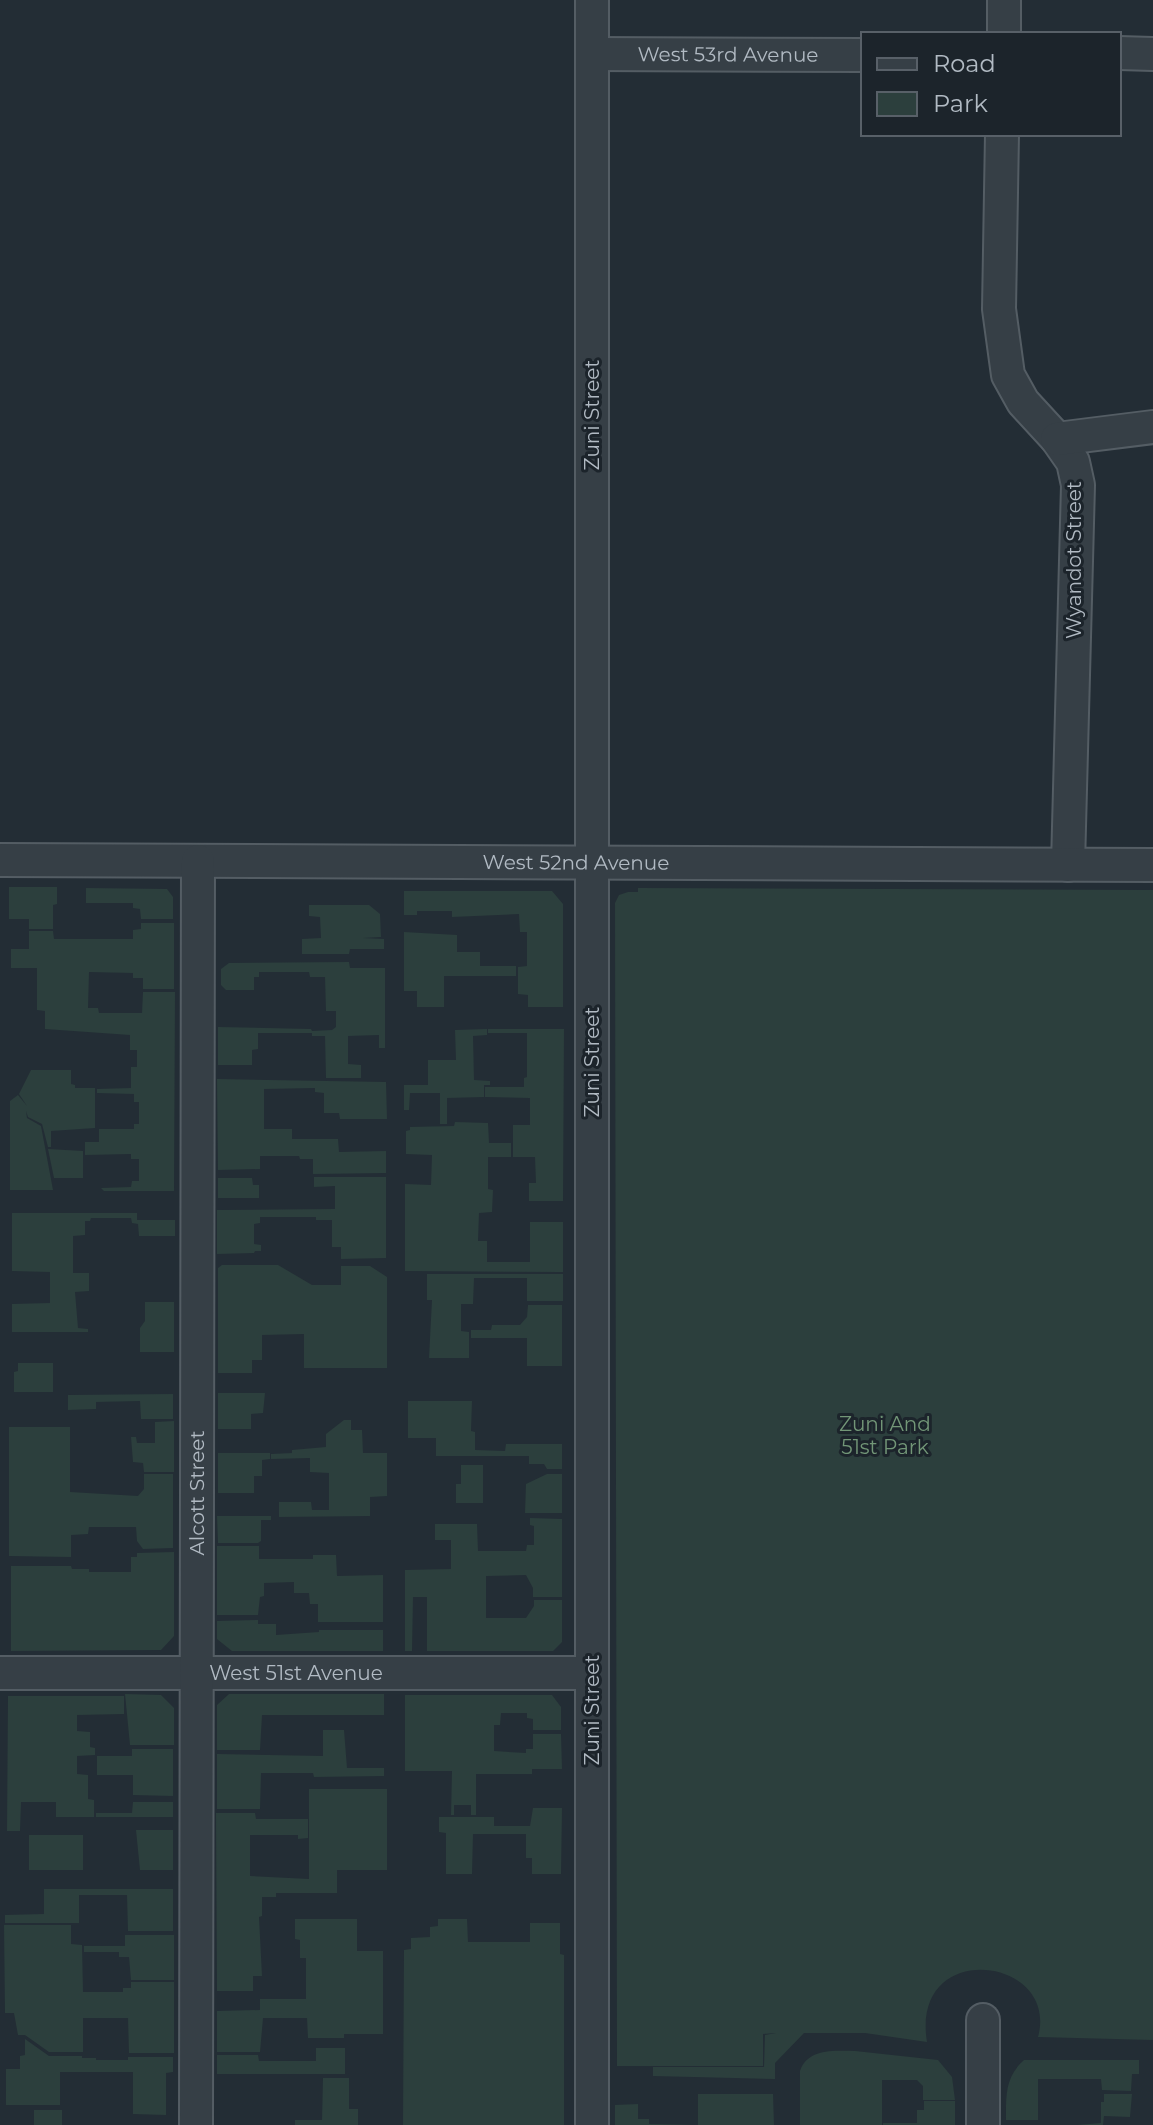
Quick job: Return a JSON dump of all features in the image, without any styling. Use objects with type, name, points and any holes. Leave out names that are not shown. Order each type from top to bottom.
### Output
[{"type":"street","name":"Zuni Street","points":[[592,0],[592,2125]]},
{"type":"street","points":[[1004,0],[1004,32]]},
{"type":"street","points":[[1121,53],[1153,54]]},
{"type":"street","name":"West 53rd Avenue","points":[[592,54],[861,55]]},
{"type":"street","name":"Wyandot Street","points":[[1002,136],[1001,336],[1008,375],[1014,388],[1073,462],[1078,485],[1068,865]]},
{"type":"street","points":[[1057,439],[1153,427]]},
{"type":"street","name":"West 52nd Avenue","points":[[0,860],[1153,865]]},
{"type":"street","name":"Alcott Street","points":[[196,2125],[198,861]]},
{"type":"street","name":"West 51st Avenue","points":[[0,1673],[592,1673]]},
{"type":"street","points":[[983,2020],[983,2125]]},
{"type":"green space","points":[[9,887],[57,887],[53,929],[29,929],[29,919],[9,919]]},
{"type":"green space","points":[[86,888],[167,889],[173,897],[173,919],[141,919],[140,909],[133,908],[133,903],[86,903]]},
{"type":"green space","name":"Zuni And 51st Park","points":[[638,888],[1153,890],[1153,2040],[1038,2037],[1039,2010],[1028,1989],[1008,1975],[984,1970],[960,1973],[940,1986],[928,2008],[927,2042],[865,2033],[804,2033],[775,2063],[775,2079],[653,2076],[653,2067],[764,2067],[765,2035],[776,2033],[763,2034],[763,2066],[617,2066],[615,903],[619,895],[638,892]]},
{"type":"green space","points":[[404,891],[552,891],[563,904],[563,1007],[528,1007],[528,995],[518,994],[518,967],[527,966],[527,932],[520,932],[519,914],[452,917],[452,911],[417,911],[417,915],[404,915]]},
{"type":"green space","points":[[309,905],[369,905],[380,914],[381,937],[363,938],[384,939],[384,949],[350,949],[349,954],[302,954],[302,939],[321,938],[320,917],[309,916]]},
{"type":"green space","points":[[141,923],[174,923],[174,989],[143,989],[143,978],[133,978],[133,973],[89,972],[88,1008],[98,1008],[99,1013],[142,1013],[143,992],[175,992],[174,1191],[104,1191],[101,1188],[131,1187],[132,1181],[139,1181],[139,1159],[131,1159],[131,1154],[85,1155],[85,1142],[99,1142],[99,1129],[134,1129],[134,1124],[139,1124],[139,1102],[134,1102],[134,1094],[97,1093],[97,1089],[131,1088],[131,1067],[137,1067],[137,1050],[130,1050],[130,1035],[45,1029],[45,1011],[37,1010],[37,968],[11,968],[11,949],[29,949],[29,931],[53,931],[54,939],[133,939],[133,930],[141,929]]},
{"type":"green space","points":[[404,932],[457,935],[457,952],[480,952],[480,966],[516,966],[516,976],[444,976],[444,1007],[417,1007],[417,991],[404,991]]},
{"type":"green space","points":[[349,962],[350,968],[385,968],[385,1048],[379,1048],[379,1035],[348,1036],[348,1064],[361,1065],[361,1078],[326,1078],[325,1036],[312,1036],[312,1033],[258,1033],[258,1049],[252,1050],[252,1065],[218,1065],[218,1027],[312,1031],[336,1027],[336,1011],[326,1011],[325,977],[310,977],[309,972],[259,972],[259,977],[254,977],[254,990],[226,990],[221,985],[221,969],[229,963]]},
{"type":"green space","points":[[487,1029],[487,1035],[473,1036],[474,1080],[490,1081],[490,1085],[484,1085],[484,1097],[447,1098],[447,1124],[440,1124],[440,1093],[410,1093],[409,1110],[404,1110],[404,1085],[428,1085],[428,1060],[456,1060],[455,1030]]},
{"type":"green space","points":[[488,1029],[564,1029],[563,1201],[529,1201],[529,1183],[536,1183],[535,1157],[513,1157],[513,1125],[530,1125],[530,1098],[485,1097],[485,1087],[524,1087],[524,1078],[527,1077],[527,1033],[488,1033]]},
{"type":"green space","points":[[31,1070],[71,1070],[71,1084],[75,1088],[95,1088],[95,1128],[51,1131],[51,1147],[48,1147],[42,1124],[28,1117],[26,1111],[27,1118],[41,1126],[53,1190],[10,1190],[10,1101],[18,1095],[27,1106],[19,1094]]},
{"type":"green space","points":[[217,1079],[386,1082],[387,1119],[340,1119],[339,1113],[324,1113],[324,1093],[315,1092],[315,1088],[264,1089],[264,1129],[292,1129],[292,1139],[338,1139],[339,1152],[386,1151],[386,1173],[313,1174],[313,1159],[300,1159],[299,1156],[260,1156],[260,1169],[218,1170]]},
{"type":"green space","points":[[455,1122],[488,1123],[489,1143],[511,1143],[511,1157],[488,1157],[488,1189],[493,1190],[492,1212],[479,1213],[478,1241],[487,1241],[487,1262],[530,1262],[530,1222],[563,1222],[563,1272],[405,1271],[405,1184],[431,1185],[432,1155],[406,1154],[406,1131],[410,1127],[454,1126]]},
{"type":"green space","points":[[48,1149],[83,1151],[83,1178],[54,1178]]},
{"type":"green space","points":[[314,1177],[386,1177],[386,1258],[341,1259],[341,1247],[332,1247],[332,1220],[316,1220],[316,1217],[260,1217],[260,1223],[254,1224],[254,1244],[261,1245],[261,1251],[217,1254],[217,1210],[335,1209],[335,1186],[314,1187]]},
{"type":"green space","points":[[218,1178],[252,1178],[253,1185],[259,1185],[259,1198],[218,1198]]},
{"type":"green space","points":[[12,1213],[137,1213],[137,1220],[175,1220],[175,1236],[139,1236],[138,1224],[132,1223],[131,1218],[91,1218],[85,1221],[85,1235],[73,1236],[73,1273],[89,1273],[89,1291],[75,1292],[78,1328],[88,1329],[88,1332],[12,1332],[12,1304],[50,1303],[50,1272],[12,1271]]},
{"type":"green space","points":[[222,1265],[278,1265],[312,1285],[341,1285],[341,1266],[370,1266],[387,1277],[387,1368],[304,1368],[304,1334],[262,1335],[262,1360],[252,1360],[252,1373],[218,1373],[218,1268]]},
{"type":"green space","points":[[427,1274],[563,1274],[563,1301],[527,1301],[527,1278],[474,1278],[473,1304],[461,1304],[461,1331],[469,1332],[469,1358],[429,1358],[432,1300],[427,1300]]},
{"type":"green space","points":[[145,1302],[174,1302],[174,1352],[140,1352]]},
{"type":"green space","points":[[528,1305],[562,1305],[562,1366],[527,1366],[527,1338],[471,1338],[471,1330],[491,1330],[492,1325],[520,1325],[527,1317]]},
{"type":"green space","points":[[18,1363],[53,1363],[53,1392],[14,1392],[14,1372],[18,1371]]},
{"type":"green space","points":[[218,1393],[265,1393],[263,1413],[251,1414],[251,1429],[218,1429]]},
{"type":"green space","points":[[173,1394],[173,1419],[141,1419],[140,1401],[96,1402],[96,1409],[68,1410],[68,1395]]},
{"type":"green space","points":[[408,1401],[472,1401],[471,1431],[475,1432],[475,1450],[505,1451],[506,1444],[562,1444],[562,1469],[529,1464],[529,1456],[436,1456],[436,1438],[408,1438]]},
{"type":"green space","points":[[344,1420],[351,1420],[351,1430],[362,1430],[363,1453],[387,1453],[387,1496],[370,1497],[370,1516],[279,1517],[279,1502],[311,1502],[312,1510],[329,1510],[329,1473],[310,1472],[310,1458],[271,1459],[271,1454],[326,1447],[326,1434]]},
{"type":"green space","points":[[174,1421],[174,1472],[144,1472],[143,1463],[133,1462],[131,1437],[136,1437],[137,1443],[155,1443],[155,1422]]},
{"type":"green space","points":[[9,1427],[70,1427],[70,1492],[138,1496],[144,1489],[144,1474],[173,1474],[173,1548],[143,1549],[137,1541],[136,1527],[89,1527],[88,1534],[71,1535],[71,1557],[9,1556]]},
{"type":"green space","points":[[218,1453],[270,1453],[270,1459],[262,1460],[262,1476],[254,1476],[254,1493],[218,1493]]},
{"type":"green space","points":[[461,1465],[483,1465],[483,1503],[456,1503],[456,1484],[461,1484]]},
{"type":"green space","points":[[547,1474],[562,1474],[562,1513],[525,1513],[526,1484]]},
{"type":"green space","points":[[217,1516],[271,1516],[271,1520],[261,1520],[261,1541],[258,1543],[218,1543]]},
{"type":"green space","points":[[530,1518],[562,1519],[562,1597],[533,1597],[533,1588],[526,1575],[486,1576],[486,1618],[526,1618],[534,1606],[534,1600],[562,1600],[562,1642],[553,1651],[427,1651],[427,1597],[413,1597],[412,1651],[405,1651],[405,1570],[451,1569],[451,1540],[435,1540],[435,1524],[477,1524],[478,1551],[526,1551],[527,1545],[534,1545],[534,1526],[530,1525]]},
{"type":"green space","points":[[217,1546],[259,1546],[259,1559],[313,1559],[313,1555],[336,1555],[337,1576],[383,1575],[383,1622],[318,1622],[318,1604],[310,1604],[309,1593],[294,1593],[294,1582],[264,1583],[258,1615],[217,1615]]},
{"type":"green space","points":[[174,1552],[174,1636],[161,1650],[11,1651],[11,1566],[71,1566],[72,1569],[89,1569],[89,1572],[131,1572],[131,1557],[137,1557],[137,1553]]},
{"type":"green space","points":[[258,1620],[258,1624],[276,1624],[276,1635],[319,1630],[383,1630],[383,1651],[232,1651],[217,1639],[217,1621]]},
{"type":"green space","points":[[125,1694],[161,1695],[174,1708],[174,1745],[130,1745]]},
{"type":"green space","points":[[229,1694],[384,1694],[384,1715],[262,1715],[260,1750],[217,1750],[217,1705]]},
{"type":"green space","points":[[405,1695],[552,1695],[561,1707],[561,1730],[533,1730],[533,1719],[527,1718],[527,1713],[501,1713],[500,1725],[494,1725],[494,1751],[526,1753],[526,1749],[533,1749],[533,1734],[561,1734],[562,1769],[532,1769],[532,1774],[476,1774],[476,1815],[471,1815],[471,1805],[454,1805],[454,1815],[451,1815],[452,1771],[405,1771]]},
{"type":"green space","points":[[8,1696],[124,1696],[124,1714],[77,1715],[77,1731],[90,1732],[90,1747],[95,1748],[95,1755],[77,1756],[77,1774],[88,1775],[88,1799],[94,1800],[94,1817],[56,1817],[56,1802],[21,1802],[20,1831],[7,1831]]},
{"type":"green space","points":[[323,1730],[344,1730],[347,1768],[384,1768],[384,1776],[314,1777],[313,1773],[261,1773],[260,1809],[217,1809],[217,1754],[323,1756]]},
{"type":"green space","points":[[132,1749],[173,1749],[173,1796],[133,1795],[133,1775],[97,1775],[97,1756],[132,1756]]},
{"type":"green space","points":[[309,1789],[387,1789],[387,1870],[337,1870],[337,1893],[276,1893],[276,1897],[262,1897],[262,1916],[259,1917],[262,1976],[253,1976],[253,1991],[217,1991],[216,1813],[255,1813],[256,1819],[308,1819],[308,1838],[298,1839],[298,1835],[250,1835],[250,1876],[309,1879]]},
{"type":"green space","points":[[133,1802],[173,1802],[173,1817],[96,1817],[96,1813],[132,1813]]},
{"type":"green space","points":[[533,1808],[562,1808],[561,1874],[532,1874],[532,1858],[526,1858],[526,1834],[473,1834],[472,1874],[446,1874],[446,1833],[439,1832],[439,1817],[494,1817],[494,1826],[530,1826]]},
{"type":"green space","points":[[136,1830],[173,1830],[173,1870],[140,1870]]},
{"type":"green space","points":[[29,1835],[83,1835],[83,1870],[29,1870]]},
{"type":"green space","points":[[44,1889],[173,1889],[173,1931],[128,1931],[127,1895],[79,1895],[79,1923],[5,1923],[5,1915],[44,1914]]},
{"type":"green space","points":[[295,1919],[357,1919],[357,1951],[383,1951],[383,2034],[308,2038],[307,2018],[263,2018],[260,2052],[217,2052],[217,2011],[260,2010],[260,1999],[306,1999],[306,1958],[300,1958],[300,1940],[295,1939]]},
{"type":"green space","points":[[438,1919],[467,1919],[468,1942],[530,1942],[530,1923],[560,1923],[560,1954],[564,1955],[564,2125],[403,2125],[404,1950],[411,1949],[411,1938],[430,1937],[430,1927],[438,1926]]},
{"type":"green space","points":[[4,1925],[71,1925],[71,1944],[82,1945],[83,1992],[123,1992],[123,1988],[131,1988],[131,1982],[174,1982],[174,2053],[129,2053],[128,2018],[83,2018],[83,2052],[49,2052],[25,2035],[18,2035],[14,2013],[5,2013]]},
{"type":"green space","points":[[125,1935],[174,1935],[174,1980],[131,1980],[129,1957],[119,1957],[119,1952],[84,1952],[84,1946],[125,1946]]},
{"type":"green space","points":[[25,2039],[49,2056],[82,2056],[96,2060],[173,2057],[173,2072],[166,2073],[166,2115],[133,2114],[133,2072],[60,2072],[60,2105],[6,2105],[6,2069],[20,2069],[20,2056],[25,2055]]},
{"type":"green space","points":[[316,2048],[345,2048],[345,2074],[217,2074],[217,2055],[258,2055],[259,2061],[316,2061]]},
{"type":"green space","points":[[855,2051],[938,2060],[952,2077],[955,2100],[923,2100],[923,2086],[917,2080],[882,2080],[882,2125],[800,2125],[800,2071],[804,2064],[809,2058],[823,2052]]},
{"type":"green space","points":[[1024,2060],[1139,2060],[1139,2074],[1132,2074],[1131,2091],[1102,2090],[1101,2079],[1038,2079],[1038,2120],[1006,2120],[1010,2080]]},
{"type":"green space","points":[[323,2078],[349,2078],[349,2109],[358,2109],[358,2125],[295,2125],[295,2120],[322,2120]]},
{"type":"green space","points":[[698,2094],[773,2094],[774,2125],[698,2125]]},
{"type":"green space","points":[[1104,2094],[1132,2094],[1130,2117],[1104,2116],[1103,2125],[1077,2125],[1101,2123]]},
{"type":"green space","points":[[924,2101],[955,2101],[955,2125],[883,2125],[917,2123],[917,2110],[924,2110]]},
{"type":"green space","points":[[638,2104],[638,2119],[649,2119],[649,2124],[696,2125],[615,2125],[615,2105]]},
{"type":"green space","points":[[34,2110],[62,2110],[62,2125],[34,2125]]}]
